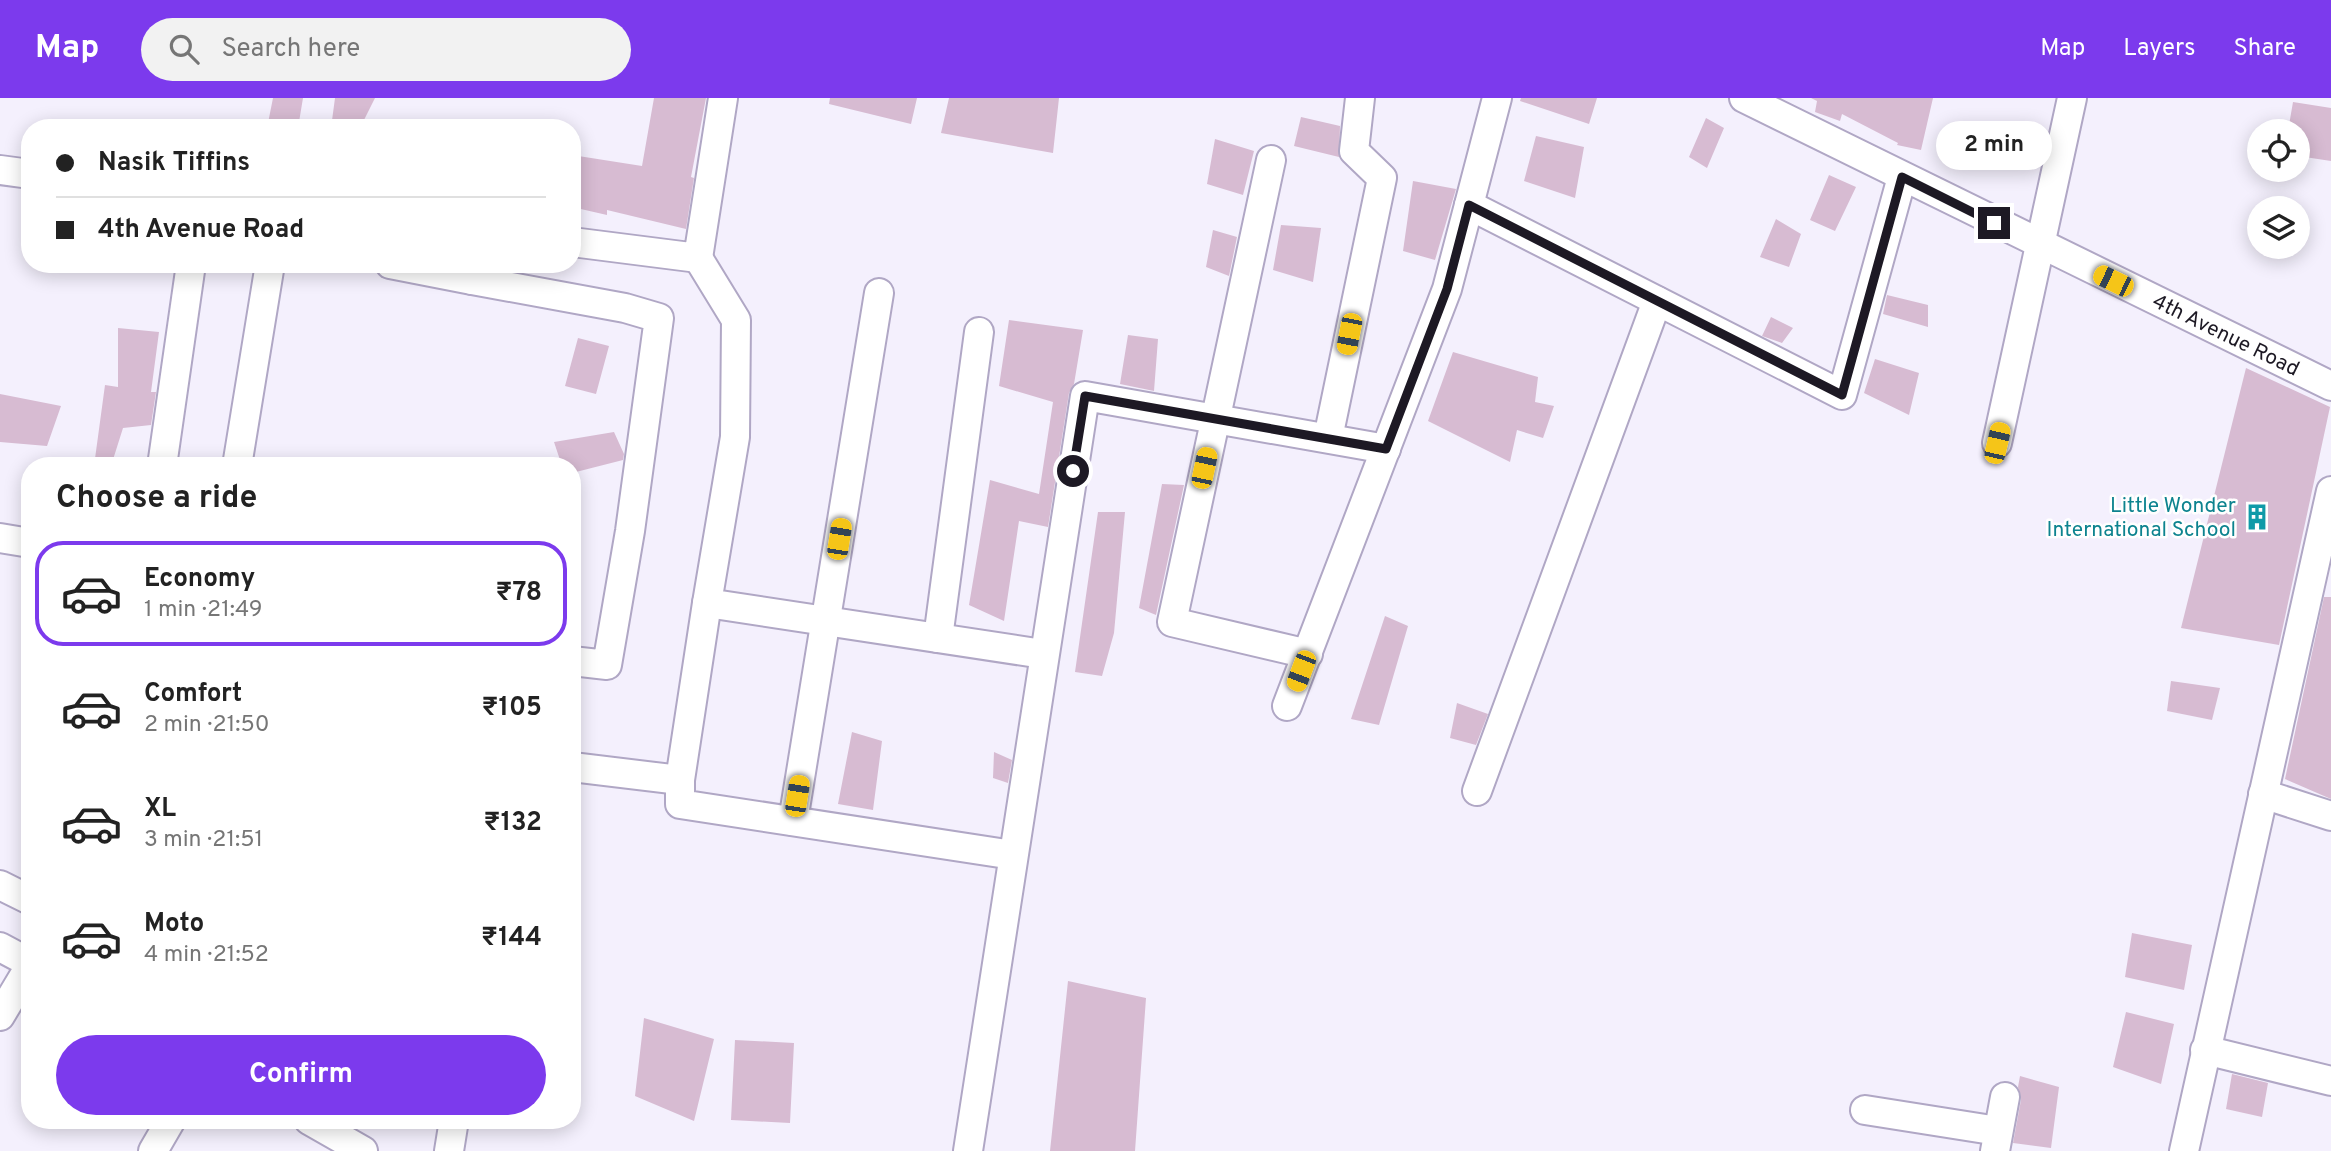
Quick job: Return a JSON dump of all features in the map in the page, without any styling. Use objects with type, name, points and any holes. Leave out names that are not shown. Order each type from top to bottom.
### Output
[{"type":"street","points":[[723,98],[698,258],[736,320],[735,437],[706,603],[680,780],[680,804],[1013,855]]},
{"type":"street","points":[[1328,438],[1381,178],[1354,151],[1360,98]]},
{"type":"street","points":[[1287,706],[1447,289],[1497,98]]},
{"type":"street","name":"4th Avenue Road","points":[[1744,98],[1793,110],[1902,177],[2331,386]]},
{"type":"street","points":[[1997,443],[2072,98]]},
{"type":"street","points":[[1271,160],[1172,622],[1308,654]]},
{"type":"street","points":[[0,170],[21,173]]},
{"type":"street","points":[[1469,205],[1842,395],[1902,177]]},
{"type":"street","points":[[581,243],[698,258]]},
{"type":"street","points":[[163,457],[190,273]]},
{"type":"street","points":[[238,457],[269,273]]},
{"type":"street","points":[[478,273],[659,318],[607,665],[581,662]]},
{"type":"street","points":[[793,821],[879,293]]},
{"type":"street","points":[[1477,791],[1657,301]]},
{"type":"street","points":[[938,638],[979,332]]},
{"type":"street","points":[[968,1151],[1085,396],[1386,449]]},
{"type":"street","points":[[2184,1151],[2331,491]]},
{"type":"street","points":[[0,538],[21,542]]},
{"type":"street","points":[[706,603],[1043,654]]},
{"type":"street","points":[[581,768],[680,780]]},
{"type":"street","points":[[2263,794],[2331,816]]},
{"type":"street","points":[[0,885],[21,896]]},
{"type":"street","points":[[0,947],[21,959]]},
{"type":"street","points":[[0,1016],[21,980]]},
{"type":"street","points":[[2205,1050],[2331,1081]]},
{"type":"street","points":[[1865,1110],[1996,1141],[2005,1097]]},
{"type":"street","points":[[153,1151],[166,1129]]},
{"type":"street","points":[[325,1129],[363,1151]]},
{"type":"street","points":[[449,1151],[453,1129]]},
{"type":"building","points":[[273,98],[303,98],[300,119],[269,119]]},
{"type":"building","points":[[335,98],[375,98],[364,119],[332,119]]},
{"type":"building","points":[[654,98],[706,98],[691,177],[694,178],[686,229],[607,210],[607,215],[581,209],[581,156],[642,166]]},
{"type":"building","points":[[830,98],[917,98],[911,124],[829,104]]},
{"type":"building","points":[[949,98],[1059,98],[1053,153],[941,133]]},
{"type":"building","points":[[1521,98],[1597,98],[1589,124],[1520,101]]},
{"type":"building","points":[[1811,98],[1933,98],[1921,150],[1897,145],[1898,143],[1842,114],[1840,121],[1815,112],[1817,101]]},
{"type":"building","points":[[2293,102],[2331,108],[2331,161],[2310,158],[2310,119],[2290,119]]},
{"type":"building","points":[[1301,117],[1340,126],[1339,157],[1294,146]]},
{"type":"building","points":[[1706,118],[1724,128],[1707,168],[1689,157]]},
{"type":"building","points":[[1536,136],[1584,147],[1575,198],[1524,181]]},
{"type":"building","points":[[1215,139],[1254,151],[1243,195],[1207,184]]},
{"type":"building","points":[[1829,175],[1856,187],[1835,231],[1810,220]]},
{"type":"building","points":[[1413,181],[1456,189],[1435,260],[1403,251]]},
{"type":"building","points":[[1776,219],[1801,234],[1789,267],[1760,257]]},
{"type":"building","points":[[1281,225],[1321,228],[1313,282],[1273,270]]},
{"type":"building","points":[[1213,230],[1237,237],[1229,276],[1206,267]]},
{"type":"building","points":[[1887,295],[1928,305],[1928,327],[1883,314]]},
{"type":"building","points":[[1771,317],[1793,328],[1782,343],[1762,336]]},
{"type":"building","points":[[1009,320],[1083,330],[1074,384],[1069,393],[1048,527],[1019,521],[1004,621],[969,605],[990,480],[1039,494],[1053,402],[999,386]]},
{"type":"building","points":[[118,328],[159,332],[151,392],[156,392],[151,425],[123,428],[114,457],[95,457],[105,385],[118,387]]},
{"type":"building","points":[[1128,335],[1158,339],[1154,391],[1120,384]]},
{"type":"building","points":[[578,338],[609,346],[596,394],[565,386]]},
{"type":"building","points":[[1453,352],[1538,377],[1535,402],[1554,406],[1543,438],[1517,430],[1510,462],[1428,421]]},
{"type":"building","points":[[1875,359],[1919,373],[1909,415],[1864,393]]},
{"type":"building","name":"Little Wonder International School","points":[[2246,368],[2330,407],[2279,645],[2181,628]]},
{"type":"building","points":[[0,394],[61,406],[47,446],[0,442]]},
{"type":"building","points":[[614,432],[624,454],[623,460],[581,471],[581,457],[559,457],[554,442]]},
{"type":"building","points":[[1162,484],[1184,485],[1156,615],[1139,608]]},
{"type":"building","points":[[1098,512],[1125,512],[1114,633],[1102,676],[1075,672]]},
{"type":"building","points":[[2324,597],[2331,597],[2331,799],[2285,779]]},
{"type":"building","points":[[1385,616],[1408,626],[1379,725],[1351,719]]},
{"type":"building","points":[[2171,681],[2220,688],[2212,720],[2167,711]]},
{"type":"building","points":[[1457,703],[1488,714],[1476,745],[1450,738]]},
{"type":"building","points":[[852,732],[882,741],[873,810],[838,804]]},
{"type":"building","points":[[994,752],[1012,760],[1008,783],[993,778]]},
{"type":"building","points":[[2132,933],[2192,945],[2184,990],[2125,977]]},
{"type":"building","points":[[1068,981],[1146,998],[1135,1151],[1050,1151]]},
{"type":"building","points":[[2126,1012],[2174,1024],[2161,1084],[2113,1067]]},
{"type":"building","points":[[644,1018],[714,1039],[694,1121],[635,1096]]},
{"type":"building","points":[[735,1040],[794,1043],[790,1123],[731,1120]]},
{"type":"building","points":[[2232,1074],[2268,1083],[2262,1117],[2226,1109]]},
{"type":"building","points":[[2020,1076],[2059,1087],[2051,1148],[2013,1143],[2021,1100],[2018,1087]]},
{"type":"place","name":"Little Wonder International School","points":[[2257,517]]},
{"type":"route","points":[[1073,471],[1085,396],[1386,449],[1447,289],[1469,205],[1842,395],[1902,177],[1994,223]]}]
